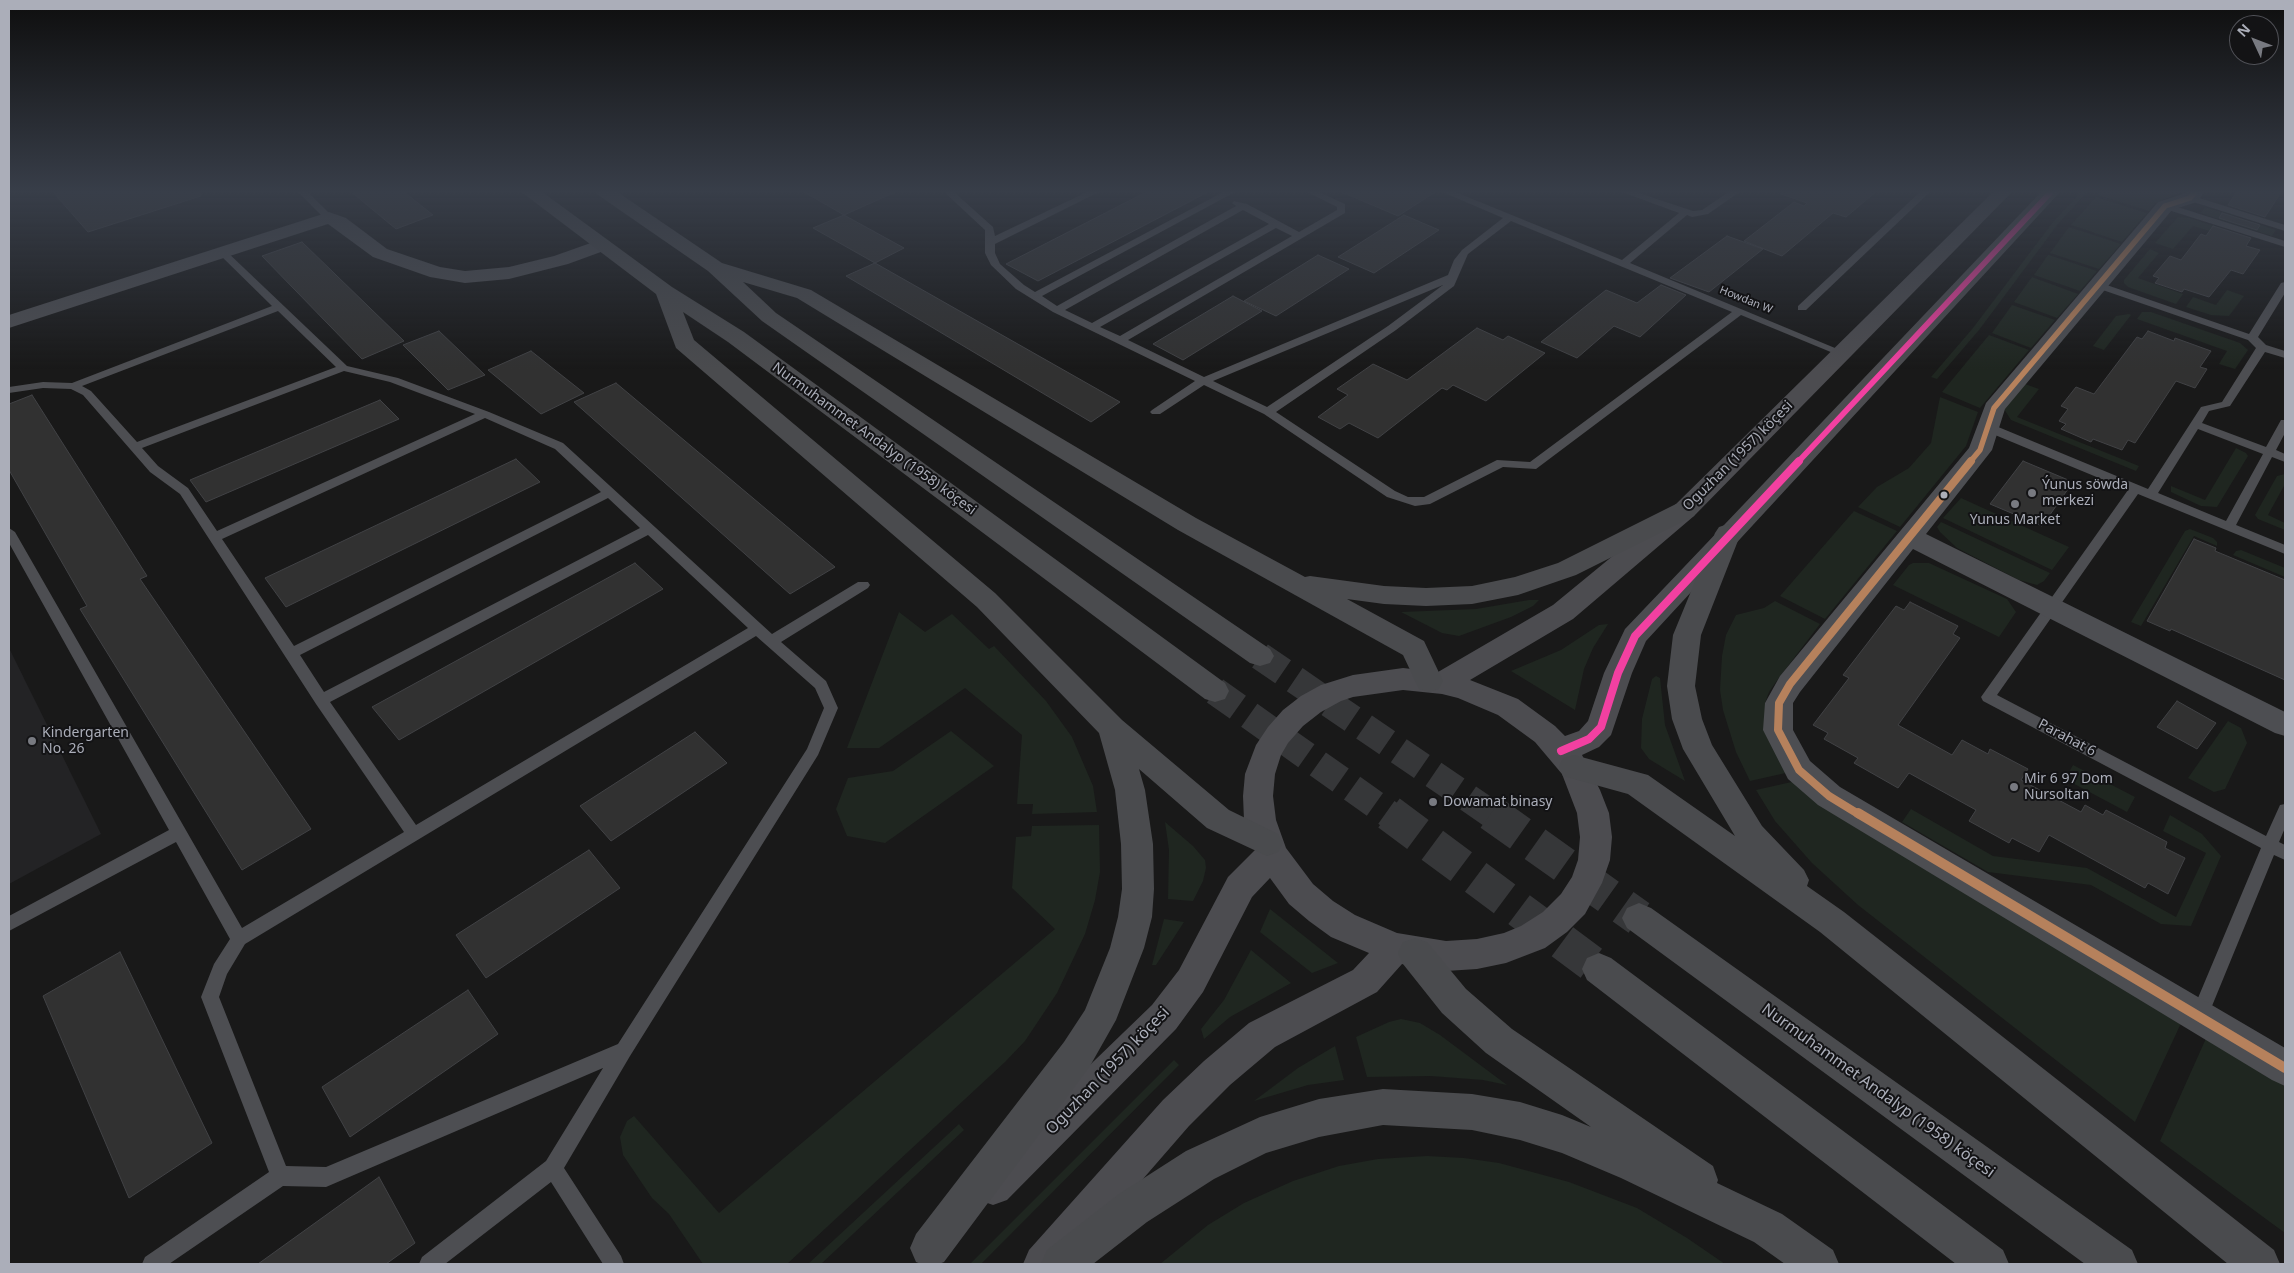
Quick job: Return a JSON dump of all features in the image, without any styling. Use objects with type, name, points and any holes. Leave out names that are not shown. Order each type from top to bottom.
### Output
[{"type":"main road","name":"Nurmuhammet Andalyp (1958) köçesi","points":[[609,250],[664,291],[736,337],[1215,691]]},
{"type":"main road","points":[[690,250],[714,267],[769,317],[1260,656]]},
{"type":"main road","name":"Oguzhan (1957) köçesi","points":[[1435,682],[1563,612],[1685,510],[1945,250]]},
{"type":"main road","points":[[1568,759],[1601,726],[1618,673],[1635,636],[1728,534],[1996,250]]},
{"type":"main road","points":[[714,267],[804,294],[1187,524],[1414,648],[1435,682]]},
{"type":"main road","points":[[664,291],[684,343],[986,600],[1112,728],[1218,819],[1269,849]]},
{"type":"main road","points":[[1293,582],[1384,595],[1426,597],[1472,595],[1518,586],[1567,569],[1685,510]]},
{"type":"main road","points":[[1728,534],[1687,635],[1681,686],[1687,719],[1698,749],[1751,834],[1832,922]]},
{"type":"main road","points":[[1403,679],[1435,682],[1472,691],[1508,707],[1534,725],[1568,759],[1585,790],[1593,813],[1596,837],[1594,860],[1586,883],[1573,904],[1555,922],[1532,937],[1506,948],[1478,954],[1454,956],[1405,950],[1343,926],[1321,911],[1290,881],[1269,849],[1260,820],[1258,796],[1260,774],[1267,753],[1278,735],[1293,718],[1324,697],[1353,686],[1403,679]]},
{"type":"main road","points":[[922,1256],[1077,1054],[1098,1020],[1127,948],[1135,917],[1138,889],[1137,844],[1130,790],[1112,728]]},
{"type":"main road","points":[[1568,759],[1637,784],[1832,922],[2260,1264]]},
{"type":"main road","name":"Oguzhan (1957) köçesi","points":[[922,1256],[1164,1017],[1191,981],[1240,887],[1269,849]]},
{"type":"main road","name":"Nurmuhammet Andalyp (1958) köçesi","points":[[1639,918],[2118,1264]]},
{"type":"main road","points":[[1405,950],[1454,1000],[1499,1041],[1819,1264]]},
{"type":"main road","points":[[1043,1264],[1176,1113],[1217,1072],[1262,1035],[1365,981],[1405,950]]},
{"type":"main road","points":[[1599,969],[1989,1264]]},
{"type":"main road","points":[[1061,1264],[1133,1208],[1200,1165],[1260,1136],[1319,1118],[1383,1107],[1472,1112],[1520,1121],[1562,1134],[1636,1164],[1768,1228]]},
{"type":"street","points":[[9,322],[226,250]]},
{"type":"street","points":[[377,250],[436,273],[466,277],[509,274],[561,260],[587,250]]},
{"type":"street","points":[[2133,250],[2098,285],[1994,408],[1980,450],[1790,684],[1779,703],[1776,716],[1778,730],[1790,756],[1803,774],[1830,796],[2285,1068]]},
{"type":"street","points":[[1910,537],[2285,725]]},
{"type":"lane","points":[[990,250],[996,266],[1034,296],[1057,310],[1268,412],[1391,494],[1415,502],[1426,501],[1501,463],[1532,466],[1740,311]]},
{"type":"lane","points":[[1034,296],[1120,250]]},
{"type":"lane","points":[[1057,310],[1164,250]]},
{"type":"lane","points":[[1092,327],[1229,250]]},
{"type":"lane","points":[[1119,341],[1274,250]]},
{"type":"lane","points":[[1268,412],[1392,328],[1450,284],[1452,276],[1467,250]]},
{"type":"lane","name":"Howdan W","points":[[1593,250],[1842,353]]},
{"type":"lane","points":[[1624,263],[1639,250]]},
{"type":"lane","points":[[1802,308],[1863,250]]},
{"type":"lane","points":[[221,252],[343,368],[394,380],[485,414],[560,446],[770,642],[821,685],[831,708],[814,751],[624,1050],[553,1168],[429,1264]]},
{"type":"lane","points":[[1156,412],[1203,381],[1452,276]]},
{"type":"lane","points":[[2098,285],[2252,338],[2262,347],[2285,355]]},
{"type":"lane","points":[[2252,338],[2285,286]]},
{"type":"lane","points":[[9,390],[43,385],[72,386],[279,307]]},
{"type":"lane","points":[[2151,494],[2205,409],[2226,404],[2262,347]]},
{"type":"lane","points":[[135,448],[343,368]]},
{"type":"lane","points":[[72,386],[87,393],[154,469],[184,491],[292,653],[321,700],[414,834]]},
{"type":"lane","points":[[215,537],[485,414]]},
{"type":"lane","points":[[2228,527],[2285,423]]},
{"type":"lane","points":[[2196,424],[2285,458]]},
{"type":"lane","points":[[1987,428],[2285,550]]},
{"type":"lane","name":"Parahat 6","points":[[2136,488],[1988,697],[2278,849]]},
{"type":"lane","points":[[292,653],[611,492]]},
{"type":"lane","points":[[321,700],[649,529]]},
{"type":"lane","points":[[9,532],[239,938]]},
{"type":"lane","points":[[770,642],[863,584]]},
{"type":"lane","points":[[280,1176],[210,997],[220,970],[239,938],[757,629]]},
{"type":"lane","points":[[2199,1017],[2278,849],[2285,810]]},
{"type":"lane","points":[[9,924],[179,833]]},
{"type":"lane","points":[[152,1264],[280,1176],[326,1177],[624,1050]]},
{"type":"lane","points":[[553,1168],[614,1263]]},
{"type":"shaded area","points":[[2032,250],[2038,250],[1979,330],[1937,379],[1931,377],[1973,328]]},
{"type":"shaded area","points":[[2052,250],[2115,250],[2099,269],[2050,253]]},
{"type":"shaded area","points":[[2149,250],[2153,250],[2159,253],[2138,278],[2183,294],[2176,304],[2128,287],[2124,280]]},
{"type":"shaded area","points":[[2048,255],[2097,271],[2080,291],[2034,275]]},
{"type":"shaded area","points":[[2032,277],[2078,294],[2057,318],[2014,302]]},
{"type":"shaded area","points":[[2227,290],[2244,296],[2229,316],[2211,315],[2186,307],[2193,297],[2216,305]]},
{"type":"shaded area","points":[[2012,305],[2055,320],[2031,348],[1992,333]]},
{"type":"shaded area","points":[[2142,312],[2151,312],[2240,343],[2248,350],[2235,369],[2219,364],[2227,351],[2137,319]]},
{"type":"shaded area","points":[[2131,315],[2104,350],[2093,346],[2116,316]]},
{"type":"shaded area","points":[[1989,335],[2029,350],[1980,408],[1942,392]]},
{"type":"shaded area","points":[[2025,384],[2039,389],[2017,417],[2139,466],[2136,471],[2011,420],[2004,409]]},
{"type":"shaded area","points":[[1940,397],[1978,412],[1966,446],[1900,527],[1858,507],[1877,487],[1909,468],[1931,443]]},
{"type":"shaded area","points":[[2236,448],[2248,456],[2217,507],[2201,506],[2171,492],[2171,486],[2205,500]]},
{"type":"shaded area","points":[[2285,474],[2285,484],[2268,515],[2285,523],[2285,530],[2258,519],[2255,515],[2277,476]]},
{"type":"shaded area","points":[[1961,498],[2069,547],[2052,570],[1943,518]]},
{"type":"shaded area","points":[[1854,511],[1897,531],[1825,619],[1780,596]]},
{"type":"shaded area","points":[[1941,522],[2050,573],[2044,581],[2037,585],[2019,580],[1957,548],[1940,532],[1937,527]]},
{"type":"shaded area","points":[[2190,529],[2213,538],[2217,542],[2217,546],[2194,536],[2141,626],[2131,622],[2185,531]]},
{"type":"shaded area","points":[[2241,550],[2285,568],[2285,577],[2233,555],[2236,551]]},
{"type":"shaded area","points":[[1913,563],[1929,563],[2007,599],[2016,612],[1999,637],[1893,585],[1909,565]]},
{"type":"shaded area","points":[[1539,600],[1533,606],[1511,617],[1459,636],[1442,633],[1401,612],[1476,609]]},
{"type":"shaded area","points":[[1775,601],[1820,624],[1778,679],[1769,692],[1765,703],[1765,728],[1790,772],[1750,781],[1736,752],[1723,710],[1720,690],[1722,656],[1726,635],[1736,615],[1764,608]]},
{"type":"shaded area","points":[[899,612],[925,632],[952,614],[989,649],[994,646],[1046,701],[1072,737],[1093,786],[1097,812],[1032,814],[1033,804],[1017,804],[1022,735],[965,688],[879,748],[847,748]]},
{"type":"shaded area","points":[[1608,624],[1593,648],[1584,669],[1575,710],[1511,671],[1561,650],[1599,625]]},
{"type":"shaded area","name":"Kindergarten No. 26","points":[[9,648],[101,834],[9,884]]},
{"type":"shaded area","points":[[1656,676],[1660,678],[1665,725],[1685,781],[1649,759],[1641,748],[1642,719],[1652,679]]},
{"type":"shaded area","points":[[2228,721],[2241,728],[2247,743],[2225,789],[2214,792],[2188,778]]},
{"type":"shaded area","points":[[951,731],[994,766],[885,843],[847,836],[836,809],[848,778],[893,771]]},
{"type":"shaded area","points":[[2073,765],[2135,797],[2127,812],[2065,779]]},
{"type":"shaded area","points":[[1796,781],[2183,1019],[2135,1122],[1858,905],[1812,863],[1775,821],[1756,790]]},
{"type":"shaded area","points":[[1911,809],[1993,856],[2087,868],[2176,917],[2206,853],[2163,831],[2170,815],[2202,834],[2221,856],[2191,926],[2161,924],[2091,885],[1988,872],[1902,822]]},
{"type":"shaded area","points":[[1165,822],[1193,846],[1205,860],[1206,868],[1203,881],[1193,901],[1168,899],[1169,850]]},
{"type":"shaded area","points":[[1099,825],[1100,872],[1095,900],[1085,934],[1057,993],[1025,1041],[1005,1062],[787,1264],[703,1264],[669,1214],[652,1198],[623,1155],[620,1137],[627,1121],[634,1116],[719,1213],[1055,929],[1012,888],[1016,837],[1031,836],[1032,826]]},
{"type":"shaded area","points":[[1270,909],[1338,963],[1312,973],[1260,932]]},
{"type":"shaded area","points":[[1164,919],[1184,922],[1156,965],[1152,965]]},
{"type":"shaded area","points":[[1251,950],[1291,983],[1230,1017],[1204,1039],[1201,1029],[1224,1000]]},
{"type":"shaded area","points":[[1401,1019],[1420,1023],[1440,1035],[1507,1085],[1483,1080],[1431,1076],[1367,1077],[1356,1037],[1389,1022]]},
{"type":"shaded area","points":[[2208,1034],[2285,1081],[2285,1233],[2160,1141]]},
{"type":"shaded area","points":[[1335,1046],[1344,1080],[1308,1085],[1254,1101],[1298,1068]]},
{"type":"shaded area","points":[[1174,1060],[1179,1065],[981,1264],[970,1264]]},
{"type":"shaded area","points":[[959,1124],[964,1130],[821,1264],[808,1264]]},
{"type":"shaded area","points":[[1427,1156],[1464,1158],[1499,1163],[1569,1182],[1637,1208],[1687,1238],[1725,1264],[1160,1264],[1208,1225],[1244,1203],[1293,1181],[1339,1166],[1378,1159]]},
{"type":"building","points":[[278,250],[311,250],[404,341],[362,359],[262,256]]},
{"type":"building","points":[[853,250],[899,250],[875,263]]},
{"type":"building","points":[[1032,250],[1096,250],[1038,281],[1006,264]]},
{"type":"building","points":[[1348,250],[1408,250],[1374,273],[1338,257]]},
{"type":"building","points":[[1707,250],[1761,250],[1709,292],[1670,278]]},
{"type":"building","points":[[1768,250],[1789,250],[1782,256]]},
{"type":"building","points":[[2188,250],[2260,250],[2243,274],[2231,270],[2209,297],[2184,289],[2182,292],[2155,283],[2159,278],[2153,276],[2170,256],[2181,260]]},
{"type":"building","points":[[1318,255],[1349,269],[1276,316],[1244,301]]},
{"type":"building","points":[[875,263],[1120,402],[1091,422],[846,276]]},
{"type":"building","points":[[1661,285],[1686,295],[1640,337],[1614,326],[1577,358],[1541,342],[1606,290],[1637,303]]},
{"type":"building","points":[[1233,296],[1262,311],[1183,360],[1153,344]]},
{"type":"building","points":[[1477,328],[1503,340],[1508,336],[1545,353],[1486,401],[1453,385],[1447,390],[1442,388],[1378,438],[1349,423],[1340,429],[1318,417],[1348,395],[1337,389],[1373,364],[1407,380]]},
{"type":"building","points":[[439,331],[485,375],[448,390],[403,345]]},
{"type":"building","points":[[2148,331],[2174,341],[2175,338],[2211,351],[2200,367],[2207,369],[2195,388],[2176,381],[2135,443],[2128,440],[2122,450],[2093,439],[2091,442],[2061,429],[2066,424],[2059,421],[2068,409],[2061,406],[2076,387],[2094,394],[2137,337],[2142,339]]},
{"type":"building","points":[[531,351],[584,393],[541,414],[488,370]]},
{"type":"building","points":[[616,383],[835,567],[790,594],[574,402]]},
{"type":"building","points":[[32,395],[147,576],[140,579],[311,829],[242,870],[80,609],[87,606],[9,470],[9,404]]},
{"type":"building","points":[[380,400],[399,419],[206,502],[190,480]]},
{"type":"building","points":[[516,459],[540,482],[286,607],[265,578]]},
{"type":"building","name":"Ýunus söwda merkezi","points":[[2023,461],[2073,482],[2042,526],[1990,504]]},
{"type":"building","points":[[2194,539],[2216,548],[2215,551],[2285,580],[2285,680],[2171,629],[2170,631],[2147,621]]},
{"type":"building","points":[[635,563],[663,589],[399,740],[372,707]]},
{"type":"building","points":[[1910,602],[1958,626],[1953,634],[1960,638],[1898,725],[1952,755],[1962,740],[1988,754],[1990,749],[2028,769],[2021,780],[2081,812],[2085,805],[2103,815],[2106,810],[2167,842],[2165,848],[2185,858],[2168,894],[2148,883],[2145,888],[2049,835],[2039,852],[2012,838],[2009,843],[1969,821],[1976,810],[1909,773],[1898,788],[1854,763],[1858,758],[1824,739],[1828,733],[1813,725],[1849,678],[1843,675],[1896,606],[1904,610]]},
{"type":"building","points":[[2177,701],[2216,723],[2197,749],[2157,727]]},
{"type":"building","points":[[695,732],[727,763],[611,841],[580,806]]},
{"type":"building","points":[[589,850],[620,888],[486,978],[456,935]]},
{"type":"building","points":[[120,952],[212,1143],[129,1198],[43,996]]},
{"type":"building","points":[[468,990],[498,1034],[350,1137],[322,1087]]},
{"type":"building","points":[[379,1177],[415,1243],[386,1264],[258,1264]]},
{"type":"tunnel","points":[[1260,656],[1493,815]]},
{"type":"tunnel","points":[[1215,691],[1390,815]]},
{"type":"tunnel","points":[[1389,813],[1599,969]]},
{"type":"tunnel","points":[[1491,813],[1639,918]]},
{"type":"transit line","points":[[1561,751],[1589,739],[1601,727],[1618,673],[1635,636],[1996,250]]},
{"type":"transit line","points":[[2127,250],[1994,408],[1980,450],[1790,684],[1779,703],[1778,730],[1799,770],[1829,796],[2285,1068]]},
{"type":"place","name":"Ýunus söwda merkezi","points":[[2032,493]]},
{"type":"place","name":"Yunus Market","points":[[2015,504]]},
{"type":"place","name":"Kindergarten No. 26","points":[[32,741]]},
{"type":"place","name":"Mir 6 97 Dom Nursoltan","points":[[2014,787]]},
{"type":"place","name":"Dowamat binasy","points":[[1433,802]]}]
